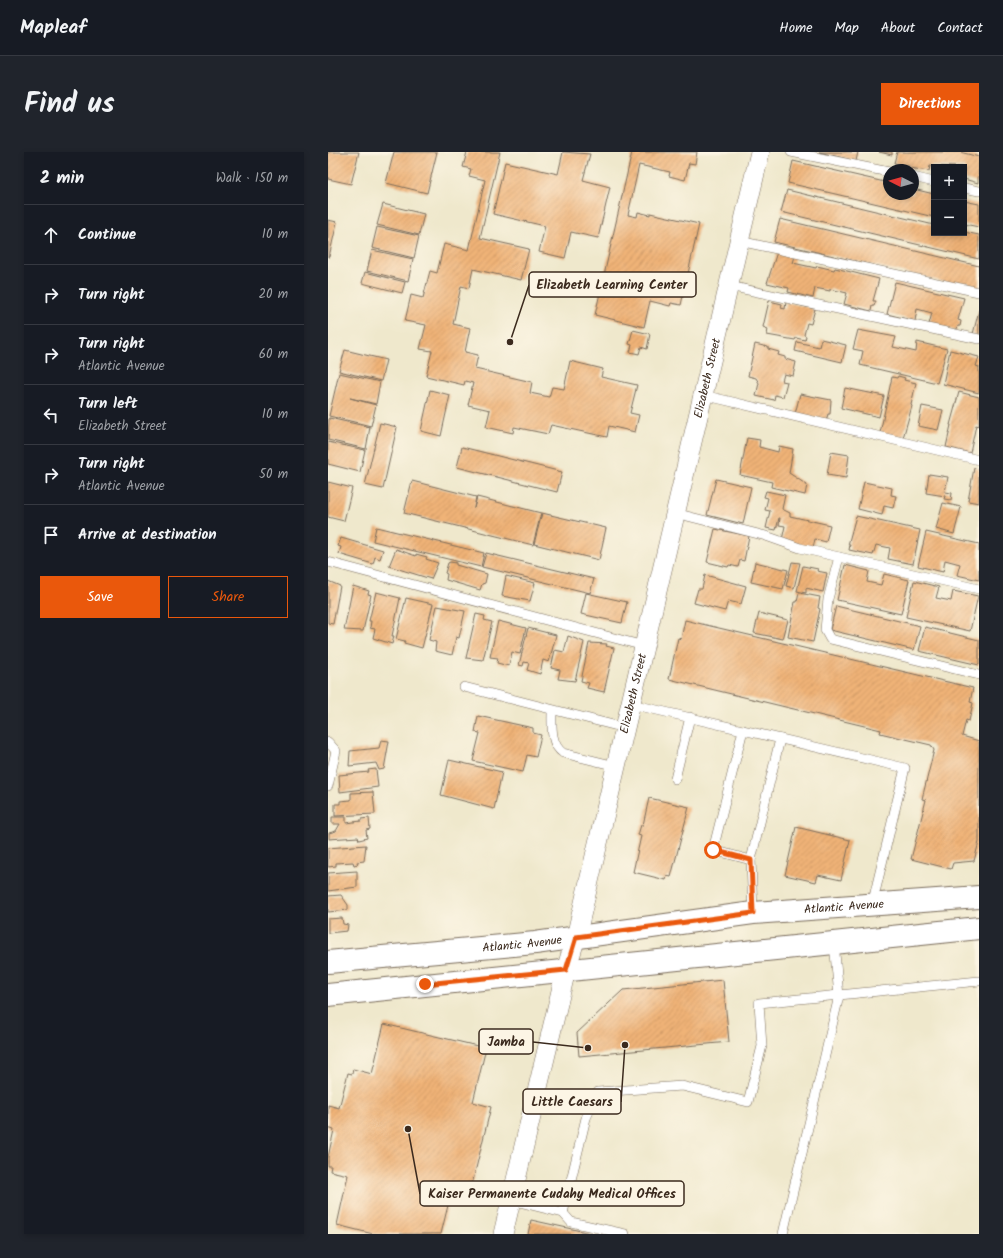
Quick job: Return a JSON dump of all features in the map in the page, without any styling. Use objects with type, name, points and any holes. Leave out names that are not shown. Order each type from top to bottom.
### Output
[{"type":"main road","name":"Atlantic Avenue","points":[[328,962],[535,943],[753,913],[979,897]]},
{"type":"main road","points":[[328,995],[979,928]]},
{"type":"street","name":"Elizabeth Street","points":[[503,1234],[566,970],[576,937],[760,152]]},
{"type":"lane","points":[[791,152],[883,171]]},
{"type":"lane","points":[[919,178],[931,181]]},
{"type":"lane","points":[[967,189],[979,191]]},
{"type":"lane","points":[[739,241],[979,292]]},
{"type":"lane","points":[[729,286],[979,339]]},
{"type":"lane","points":[[703,395],[979,460]]},
{"type":"lane","points":[[675,513],[766,536],[800,548],[979,588]]},
{"type":"lane","points":[[839,557],[828,599],[825,630],[830,639],[979,676]]},
{"type":"lane","points":[[328,562],[644,646]]},
{"type":"lane","points":[[464,687],[625,728]]},
{"type":"lane","points":[[631,704],[905,768],[872,905]]},
{"type":"lane","points":[[552,710],[552,733],[558,750],[563,753],[616,766]]},
{"type":"lane","points":[[675,779],[690,717]]},
{"type":"lane","points":[[743,730],[713,850],[751,860]]},
{"type":"lane","points":[[753,913],[751,860],[780,739]]},
{"type":"lane","points":[[328,742],[336,751],[328,786]]},
{"type":"lane","points":[[782,1234],[839,996],[834,943]]},
{"type":"lane","points":[[563,1213],[586,1118],[598,1092],[682,1086],[748,1102],[762,1046],[759,1002],[839,996],[979,981]]},
{"type":"lane","points":[[511,1200],[563,1213],[571,1222],[625,1234]]},
{"type":"building","points":[[328,152],[359,152],[351,184],[328,179]]},
{"type":"building","points":[[394,152],[437,152],[427,193],[386,183]]},
{"type":"building","points":[[467,152],[500,152],[480,238],[529,249],[521,280],[473,269],[469,288],[461,286],[453,324],[470,328],[465,352],[478,355],[475,369],[532,382],[530,393],[549,397],[552,387],[564,389],[570,361],[603,369],[601,377],[637,385],[630,413],[639,415],[635,432],[609,426],[607,437],[551,425],[548,434],[514,427],[513,433],[486,427],[490,410],[468,405],[473,383],[465,381],[464,385],[426,376],[432,351],[420,349],[426,325],[405,321],[411,295],[423,298],[430,271],[437,273],[444,244],[469,250],[485,180],[469,176],[471,169],[463,167]]},
{"type":"building","points":[[563,152],[590,154],[583,180],[610,187],[598,238],[571,232],[565,258],[539,252],[545,226],[493,214],[505,162],[558,174]]},
{"type":"building","points":[[632,152],[697,152],[695,164],[689,163],[685,180],[669,176],[670,172],[639,165],[628,215],[637,217],[638,212],[650,215],[650,213],[699,224],[681,305],[671,303],[670,306],[650,301],[644,327],[595,315]]},
{"type":"building","points":[[819,152],[858,152],[856,161]]},
{"type":"building","points":[[879,152],[892,152],[892,155]]},
{"type":"building","points":[[897,152],[960,152],[979,157],[978,183],[967,180],[967,164],[931,164],[929,171],[919,170],[919,164],[894,163]]},
{"type":"building","points":[[793,161],[883,182],[883,200],[919,200],[919,190],[931,193],[931,216],[788,183]]},
{"type":"building","points":[[787,190],[931,224],[931,236],[967,236],[967,233],[979,235],[979,259],[781,212]]},
{"type":"building","points":[[967,202],[979,204],[979,227],[967,225]]},
{"type":"building","points":[[383,204],[424,214],[419,235],[377,225]]},
{"type":"building","points":[[780,219],[979,266],[979,290],[774,242]]},
{"type":"building","points":[[328,220],[337,222],[329,257],[328,257]]},
{"type":"building","points":[[377,227],[419,236],[414,258],[372,248]]},
{"type":"building","points":[[372,250],[413,259],[408,281],[367,271]]},
{"type":"building","points":[[777,252],[795,256],[793,263],[816,268],[817,266],[834,270],[835,268],[879,279],[873,301],[876,301],[874,306],[872,306],[871,311],[844,304],[847,293],[830,289],[830,291],[815,288],[813,298],[788,292],[789,288],[767,283]]},
{"type":"building","points":[[365,272],[405,282],[402,293],[362,283]]},
{"type":"building","points":[[895,282],[964,298],[958,320],[961,321],[960,326],[958,326],[956,331],[929,324],[932,313],[917,309],[915,321],[887,314]]},
{"type":"building","points":[[769,301],[782,304],[781,308],[785,309],[786,302],[815,309],[811,324],[807,323],[804,335],[806,336],[805,340],[796,338],[795,340],[767,335],[768,329],[763,327]]},
{"type":"building","points":[[979,310],[979,336],[973,334]]},
{"type":"building","points":[[633,330],[650,334],[647,349],[641,347],[639,354],[630,352],[632,345],[629,344]]},
{"type":"building","points":[[858,330],[896,337],[893,347],[916,352],[917,342],[947,349],[937,383],[860,365],[863,351],[853,349]]},
{"type":"building","points":[[821,339],[846,345],[842,362],[795,351],[797,342],[819,347]]},
{"type":"building","points":[[755,344],[768,347],[768,349],[779,352],[778,355],[785,357],[785,359],[796,362],[793,376],[784,374],[782,381],[787,382],[783,397],[775,395],[774,400],[756,396],[759,383],[756,378],[748,376]]},
{"type":"building","points":[[345,350],[386,360],[381,381],[339,371]]},
{"type":"building","points":[[950,350],[979,357],[976,366],[979,367],[979,393],[943,384]]},
{"type":"building","points":[[339,373],[380,382],[376,404],[350,398],[376,405],[371,426],[329,416]]},
{"type":"building","points":[[898,376],[905,378],[904,380],[916,383],[912,406],[903,438],[880,433],[892,377],[897,378]]},
{"type":"building","points":[[845,388],[884,396],[879,417],[841,408]]},
{"type":"building","points":[[430,390],[450,395],[441,436],[421,431]]},
{"type":"building","points":[[959,392],[979,397],[979,426],[976,425],[970,453],[946,447]]},
{"type":"building","points":[[800,394],[831,400],[830,414],[828,414],[826,421],[795,414]]},
{"type":"building","points":[[922,406],[943,410],[938,430],[918,426]]},
{"type":"building","points":[[329,418],[370,427],[366,449],[328,440]]},
{"type":"building","points":[[380,423],[397,427],[383,489],[365,485]]},
{"type":"building","points":[[747,438],[760,440],[759,447],[778,452],[779,446],[793,449],[789,473],[807,485],[805,495],[771,487],[772,482],[740,475]]},
{"type":"building","points":[[328,442],[365,450],[360,472],[328,464]]},
{"type":"building","points":[[462,447],[562,472],[557,492],[457,467]]},
{"type":"building","points":[[831,452],[849,455],[846,478],[827,475]]},
{"type":"building","points":[[974,468],[979,469],[979,503],[968,501]]},
{"type":"building","points":[[929,474],[948,477],[945,492],[952,493],[951,500],[944,499],[945,496],[926,493]]},
{"type":"building","points":[[716,479],[751,487],[743,524],[707,515]]},
{"type":"building","points":[[412,481],[476,497],[474,508],[477,497],[541,513],[533,545],[404,513]]},
{"type":"building","points":[[328,482],[352,488],[344,521],[328,517]]},
{"type":"building","points":[[864,482],[892,488],[891,495],[896,496],[893,508],[884,506],[882,515],[858,509]]},
{"type":"building","points":[[766,491],[785,495],[782,509],[790,513],[790,516],[830,525],[826,542],[815,539],[813,548],[782,540],[785,526],[779,525],[780,518],[776,530],[766,528],[770,511],[765,510],[768,498],[764,497]]},
{"type":"building","points":[[943,503],[961,507],[954,534],[936,529]]},
{"type":"building","points":[[542,513],[606,528],[599,560],[534,544]]},
{"type":"building","points":[[856,516],[920,530],[913,564],[888,559],[890,548],[876,545],[873,555],[849,550],[850,545],[848,545]]},
{"type":"building","points":[[376,527],[484,553],[481,567],[373,541]]},
{"type":"building","points":[[715,529],[749,536],[744,561],[740,560],[738,567],[729,565],[728,567],[707,562]]},
{"type":"building","points":[[926,532],[979,544],[979,580],[957,575],[960,564],[945,560],[943,572],[918,566]]},
{"type":"building","points":[[341,538],[383,550],[380,559],[375,557],[373,564],[339,554],[341,547],[338,546]]},
{"type":"building","points":[[396,549],[416,556],[416,554],[427,557],[426,559],[438,563],[431,579],[389,566]]},
{"type":"building","points":[[486,553],[594,579],[590,593],[482,567]]},
{"type":"building","points":[[450,562],[487,574],[485,583],[482,584],[480,590],[446,580],[447,574],[445,573],[448,563]]},
{"type":"building","points":[[755,562],[788,570],[783,589],[751,582]]},
{"type":"building","points":[[792,562],[800,563],[794,588],[786,586]]},
{"type":"building","points":[[845,565],[869,571],[867,582],[881,585],[884,574],[909,580],[901,614],[837,600]]},
{"type":"building","points":[[803,566],[818,569],[817,571],[827,573],[823,592],[806,588],[806,593],[797,591]]},
{"type":"building","points":[[705,575],[746,586],[741,604],[728,601],[725,611],[694,603],[698,589],[702,589]]},
{"type":"building","points":[[506,576],[535,583],[530,601],[502,596]]},
{"type":"building","points":[[328,581],[340,586],[333,624],[328,623]]},
{"type":"building","points":[[914,581],[939,587],[936,598],[951,601],[953,591],[978,596],[970,631],[906,617]]},
{"type":"building","points":[[353,586],[369,591],[368,594],[371,595],[363,631],[344,630]]},
{"type":"building","points":[[376,592],[400,598],[392,636],[394,636],[392,644],[373,638],[375,629],[370,628],[371,621],[369,621]]},
{"type":"building","points":[[586,593],[627,602],[622,623],[581,614]]},
{"type":"building","points":[[799,593],[820,597],[818,608],[820,609],[813,642],[788,637],[795,602],[797,602]]},
{"type":"building","points":[[406,598],[433,604],[422,648],[396,639]]},
{"type":"building","points":[[437,606],[465,611],[459,638],[456,637],[452,655],[435,651],[436,642],[429,640]]},
{"type":"building","points":[[836,606],[920,626],[914,650],[830,630]]},
{"type":"building","points":[[759,613],[788,620],[783,639],[754,633]]},
{"type":"building","points":[[476,614],[485,616],[484,620],[492,622],[483,660],[466,658]]},
{"type":"building","points":[[685,620],[973,688],[970,702],[973,703],[969,721],[966,720],[962,736],[979,741],[979,842],[974,861],[953,863],[951,869],[911,859],[926,800],[922,799],[934,750],[931,745],[880,733],[881,730],[669,679],[678,638],[681,639]]},
{"type":"building","points":[[498,621],[526,628],[520,654],[512,652],[509,666],[497,663],[498,658],[490,657]]},
{"type":"building","points":[[925,627],[979,640],[979,665],[919,651]]},
{"type":"building","points":[[528,628],[556,635],[549,662],[543,660],[540,674],[527,670],[529,663],[524,662],[523,666],[519,665]]},
{"type":"building","points":[[568,636],[584,642],[575,681],[558,679],[560,670],[551,668],[555,650],[564,652]]},
{"type":"building","points":[[589,643],[607,644],[606,646],[614,648],[604,692],[587,688],[589,683],[581,681]]},
{"type":"building","points":[[478,716],[533,728],[533,733],[541,735],[536,757],[527,755],[523,772],[473,761],[480,733],[475,732]]},
{"type":"building","points":[[381,740],[389,741],[384,769],[379,770],[376,763],[349,766],[350,751],[379,748]]},
{"type":"building","points":[[449,760],[502,772],[494,809],[441,795]]},
{"type":"building","points":[[376,769],[378,787],[340,792],[339,775],[369,772],[368,770]]},
{"type":"building","points":[[373,792],[375,814],[335,816],[335,804],[340,804],[340,801],[351,800],[351,793]]},
{"type":"building","points":[[649,798],[689,807],[671,877],[667,876],[666,880],[633,872],[641,836],[638,835],[641,825],[643,825]]},
{"type":"building","points":[[332,817],[346,817],[346,823],[361,821],[361,819],[369,818],[370,829],[366,830],[367,838],[359,840],[358,837],[329,839],[329,833],[336,831],[340,824],[332,824]]},
{"type":"building","points":[[796,827],[850,840],[841,880],[818,875],[816,882],[785,875]]},
{"type":"building","points":[[366,845],[364,861],[357,862],[358,864],[354,865],[353,862],[336,863],[336,866],[328,867],[328,848]]},
{"type":"building","points":[[357,871],[357,887],[328,891],[328,873]]},
{"type":"building","points":[[341,895],[348,905],[348,910],[328,912],[328,896]]},
{"type":"building","points":[[342,918],[343,924],[348,925],[347,931],[328,933],[328,919]]},
{"type":"building","points":[[723,980],[729,1042],[579,1056],[577,1033],[623,990]]},
{"type":"building","points":[[384,1024],[486,1048],[473,1102],[491,1107],[469,1197],[451,1193],[441,1234],[373,1234],[337,1225],[348,1175],[330,1171],[331,1166],[328,1166],[328,1157],[334,1130],[328,1128],[328,1105],[339,1108],[348,1073],[352,1074],[353,1069],[372,1074]]},
{"type":"building","points":[[531,1220],[590,1233],[590,1234],[528,1234]]},
{"type":"place","name":"Elizabeth Learning Center","points":[[510,342]]},
{"type":"place","name":"Little Caesars","points":[[625,1045]]},
{"type":"place","name":"Jamba","points":[[588,1048]]},
{"type":"place","name":"Kaiser Permanente Cudahy Medical Offices","points":[[408,1129]]},
{"type":"route","points":[[425,984],[566,970],[576,937],[753,913],[751,860],[713,850]]}]
